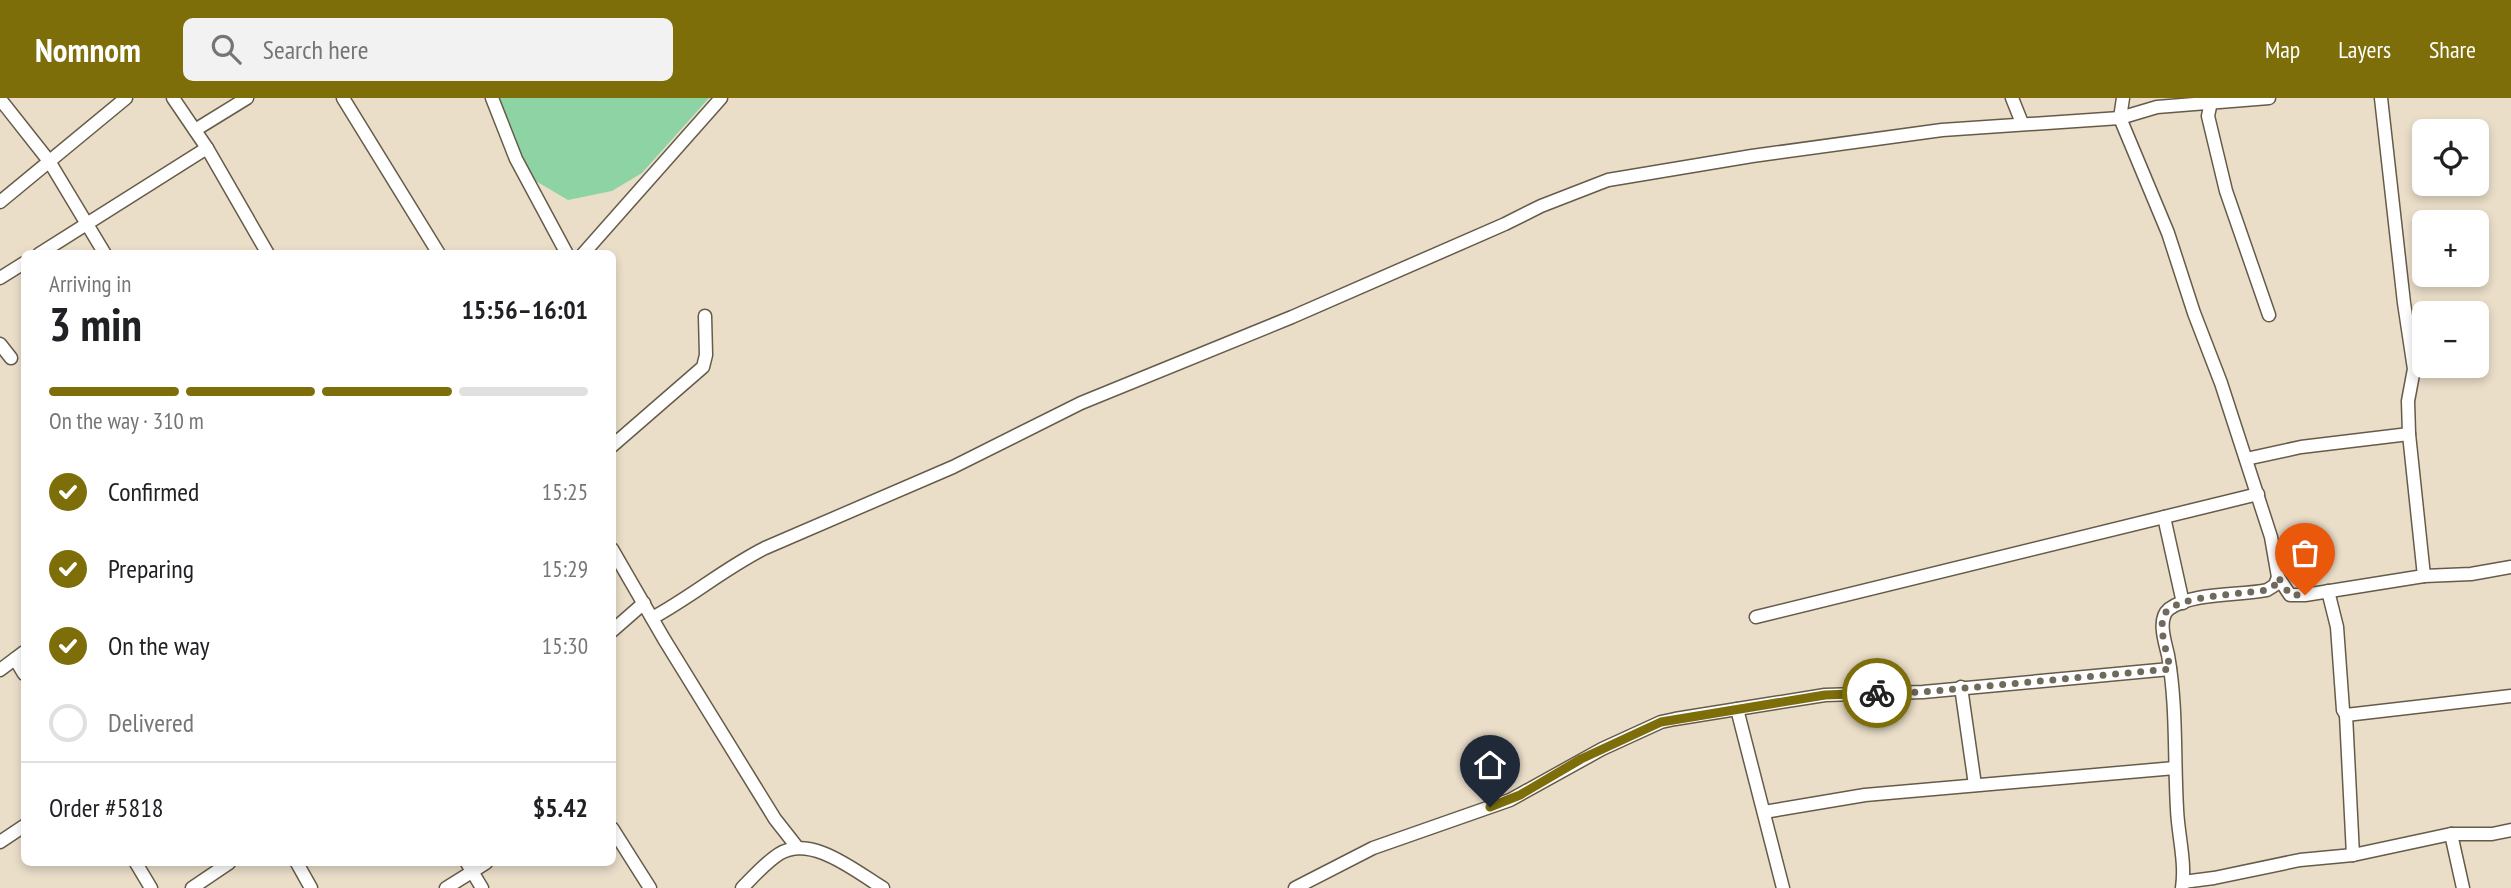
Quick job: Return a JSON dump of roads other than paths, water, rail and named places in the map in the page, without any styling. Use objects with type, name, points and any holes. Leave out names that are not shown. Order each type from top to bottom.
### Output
[{"type":"street","points":[[0,202],[126,98]]},
{"type":"street","points":[[173,98],[207,148],[266,250]]},
{"type":"street","points":[[195,130],[247,98]]},
{"type":"street","points":[[343,98],[437,250]]},
{"type":"street","points":[[492,98],[516,159],[565,250]]},
{"type":"street","points":[[587,250],[722,98]]},
{"type":"street","points":[[2012,98],[2022,123]]},
{"type":"street","points":[[2123,98],[2120,118],[2168,233],[2258,494],[2271,537],[2278,577],[2290,595],[2511,567]]},
{"type":"street","points":[[652,618],[694,593],[740,560],[765,548],[953,467],[1082,403],[1292,317],[1541,206],[1598,184],[1634,175],[1795,149],[1966,127],[2032,124],[2095,117],[2120,118],[2157,107],[2265,98]]},
{"type":"street","points":[[2381,98],[2414,369],[2409,401],[2409,434],[2424,576]]},
{"type":"street","points":[[0,99],[49,161],[103,250]]},
{"type":"street","points":[[2211,102],[2208,116],[2226,191],[2269,315]]},
{"type":"street","points":[[45,250],[207,148]]},
{"type":"street","points":[[0,278],[21,265]]},
{"type":"street","points":[[616,443],[703,367],[706,355],[705,316]]},
{"type":"street","points":[[0,344],[11,358]]},
{"type":"street","points":[[2246,459],[2301,447],[2409,434]]},
{"type":"street","points":[[1756,617],[2258,494]]},
{"type":"street","points":[[2164,517],[2183,603]]},
{"type":"street","points":[[616,556],[775,819],[797,847]]},
{"type":"street","points":[[2278,577],[2275,585],[2267,590],[2183,603],[2167,611],[2163,619],[2170,669],[2182,885],[2300,860],[2353,855],[2451,834],[2492,834],[2511,830]]},
{"type":"street","points":[[2328,591],[2337,627],[2343,710],[2346,715],[2353,855]]},
{"type":"street","points":[[616,628],[644,603]]},
{"type":"street","points":[[0,670],[20,655]]},
{"type":"street","points":[[1295,888],[1373,848],[1510,800],[1581,759],[1661,722],[1825,695],[1895,694],[2170,669]]},
{"type":"street","points":[[1961,687],[1975,785]]},
{"type":"street","points":[[2346,715],[2511,696]]},
{"type":"street","points":[[1737,709],[1783,888]]},
{"type":"street","points":[[1764,812],[1865,794],[2175,768]]},
{"type":"street","points":[[0,842],[21,828]]},
{"type":"street","points":[[616,834],[650,888]]},
{"type":"street","points":[[2451,834],[2463,888]]},
{"type":"street","points":[[742,888],[780,853],[797,847],[808,847],[825,854],[883,888]]},
{"type":"street","points":[[138,866],[151,888]]},
{"type":"street","points":[[191,888],[224,866]]},
{"type":"street","points":[[299,866],[311,888]]},
{"type":"street","points":[[446,888],[470,867],[482,888]]}]
